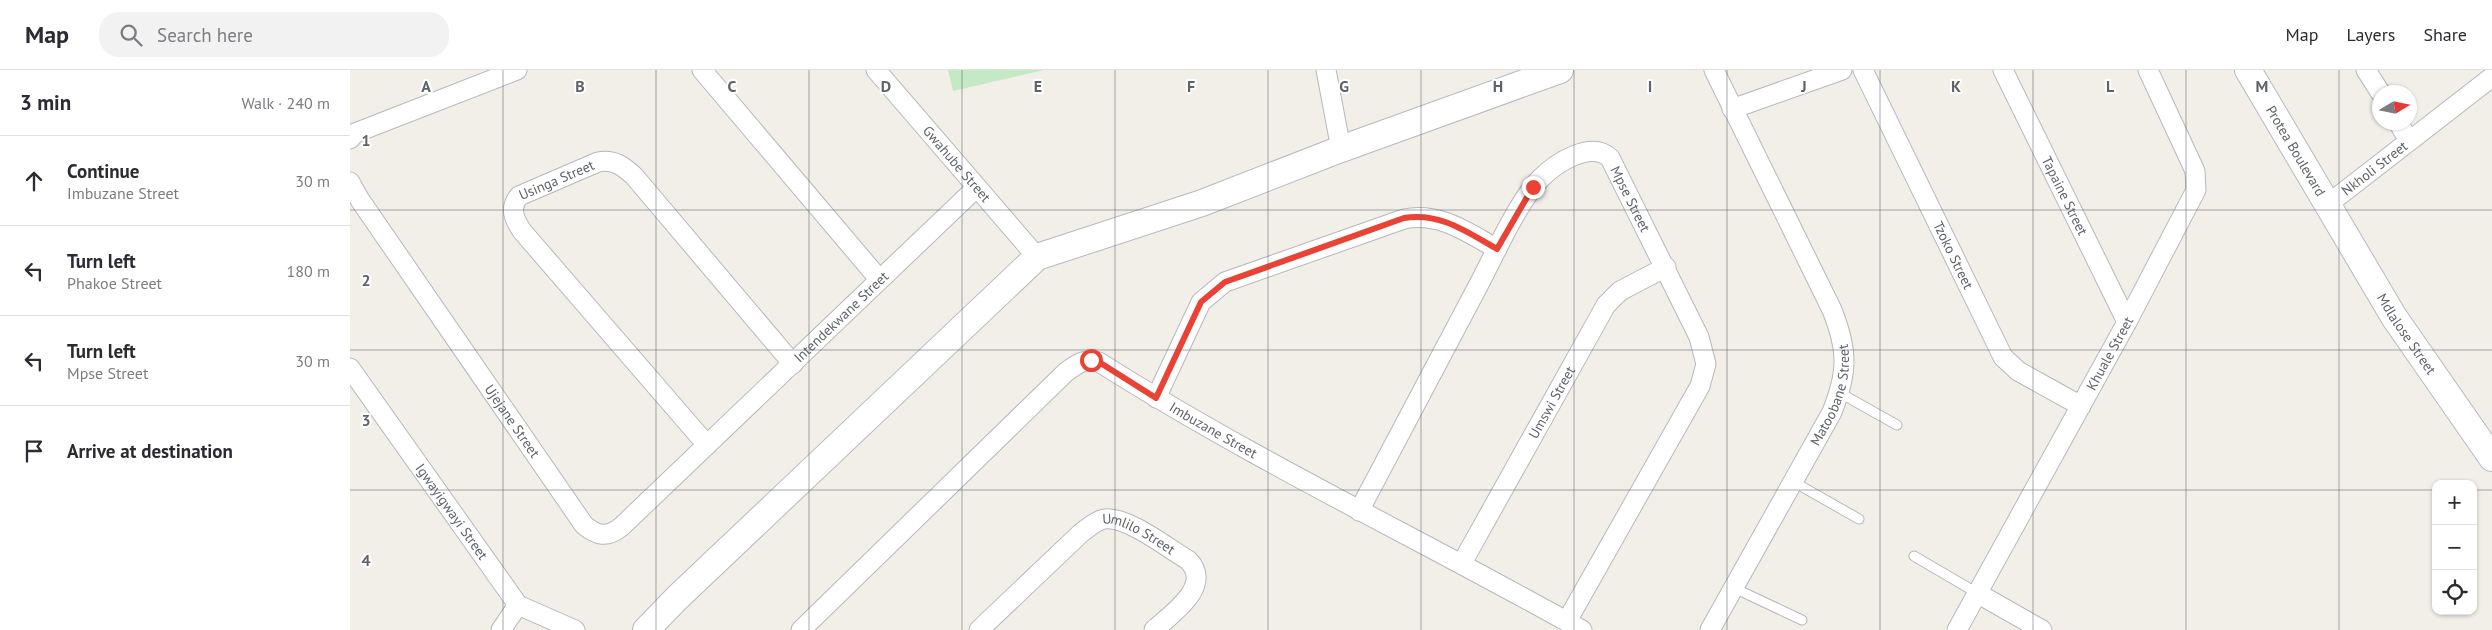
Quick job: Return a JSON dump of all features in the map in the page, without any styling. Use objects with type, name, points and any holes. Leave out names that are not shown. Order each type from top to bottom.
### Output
[{"type":"street","points":[[350,139],[355,133],[516,70]]},
{"type":"street","points":[[702,70],[879,279]]},
{"type":"street","name":"Gwahube Street","points":[[876,70],[1037,257]]},
{"type":"street","points":[[1326,70],[1341,149]]},
{"type":"street","points":[[646,630],[684,591],[1037,257],[1211,200],[1341,149],[1560,70]]},
{"type":"street","name":"Matoobane Street","points":[[1710,630],[1792,481],[1823,430],[1840,393],[1846,364],[1841,332],[1832,310],[1714,70]]},
{"type":"street","points":[[1732,109],[1842,70]]},
{"type":"street","name":"Tzoko Street","points":[[1863,70],[2003,357],[2018,370],[2081,406]]},
{"type":"street","name":"Tapaine Street","points":[[2003,70],[2127,322]]},
{"type":"street","name":"Khuale Street","points":[[1957,630],[2127,322],[2193,198],[2197,182],[2187,152],[2148,70]]},
{"type":"street","name":"Protea Boulevard","points":[[2248,70],[2327,206]]},
{"type":"street","points":[[2366,70],[2376,85]]},
{"type":"street","name":"Nkholi Street","points":[[2327,206],[2492,76]]},
{"type":"street","points":[[2403,130],[2409,141]]},
{"type":"street","name":"Mpse Street","points":[[1359,511],[1497,249],[1540,179],[1558,164],[1581,153],[1601,151],[1610,158],[1666,267],[1699,337],[1705,357],[1705,372],[1700,386],[1574,626]]},
{"type":"street","name":"Usinga Street","points":[[707,445],[522,231],[513,210],[519,196],[598,162],[611,161],[619,164],[634,176],[793,364]]},
{"type":"street","name":"Ujejane Street","points":[[350,182],[360,200],[578,517],[592,532],[604,535],[616,531],[707,445]]},
{"type":"street","name":"Intendekwane Street","points":[[707,445],[976,188]]},
{"type":"street","name":"Mdlalose Street","points":[[2327,206],[2394,318],[2492,458]]},
{"type":"street","points":[[1156,398],[1201,302],[1225,282],[1404,218],[1416,216],[1449,222],[1497,249]]},
{"type":"street","name":"Umswi Street","points":[[1462,563],[1606,305],[1620,291],[1666,267]]},
{"type":"street","name":"Imbuzane Street","points":[[801,630],[1076,365],[1091,360],[1099,362],[1156,398],[1359,511],[1462,563],[1574,626]]},
{"type":"street","name":"Igwayigwayi Street","points":[[350,368],[518,605]]},
{"type":"street","name":"Umlilo Street","points":[[979,630],[1081,533],[1096,522],[1105,519],[1123,521],[1188,560],[1195,569],[1197,577],[1194,589],[1154,630]]},
{"type":"street","points":[[1977,593],[2042,630]]},
{"type":"street","points":[[501,630],[518,605],[575,630]]},
{"type":"lane","points":[[1840,393],[1897,425]]},
{"type":"lane","points":[[1792,481],[1859,519]]},
{"type":"lane","points":[[1914,556],[1977,593]]},
{"type":"lane","points":[[1734,588],[1802,620]]},
{"type":"green space","points":[[948,70],[1044,70],[953,91]]},
{"type":"route","points":[[1091,360],[1099,362],[1156,398],[1201,302],[1225,282],[1404,218],[1416,216],[1449,222],[1497,249],[1533,187]]}]
